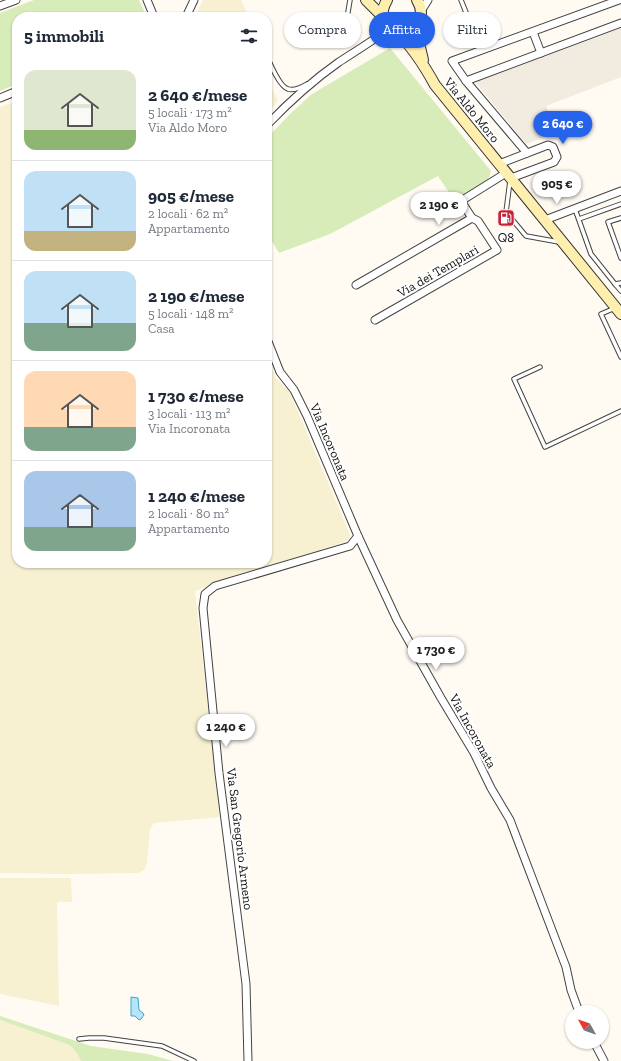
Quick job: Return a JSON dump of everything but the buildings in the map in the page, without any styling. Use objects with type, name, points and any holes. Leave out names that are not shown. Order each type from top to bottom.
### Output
[{"type":"main road","points":[[366,0],[378,12]]},
{"type":"main road","points":[[383,12],[384,5],[388,0]]},
{"type":"main road","points":[[417,0],[421,11]]},
{"type":"main road","name":"Via Aldo Moro","points":[[412,48],[435,85],[564,242],[618,311]]},
{"type":"main road","name":"Via Aldo Moro","points":[[420,48],[426,70]]},
{"type":"street","points":[[0,6],[16,0]]},
{"type":"street","points":[[147,0],[152,12]]},
{"type":"street","points":[[188,12],[194,0]]},
{"type":"street","points":[[421,11],[428,0]]},
{"type":"street","points":[[527,153],[466,81],[452,61],[620,0]]},
{"type":"street","points":[[466,81],[621,23]]},
{"type":"street","points":[[533,32],[541,53]]},
{"type":"street","points":[[272,120],[292,99],[338,63],[369,44]]},
{"type":"street","points":[[0,98],[12,93]]},
{"type":"street","points":[[356,285],[472,218],[461,201],[509,175],[554,162],[557,157],[553,147],[548,145],[499,164]]},
{"type":"street","points":[[545,220],[621,191]]},
{"type":"street","name":"Via dei Templari","points":[[376,320],[498,250],[478,221],[472,218]]},
{"type":"street","name":"Via Incoronata","points":[[272,352],[280,372],[294,390],[307,416],[358,536],[397,620],[474,753],[491,788],[510,820],[566,966],[571,990],[576,1005]]},
{"type":"street","name":"Via San Gregorio Armeno","points":[[248,1061],[246,984],[219,773],[203,608],[205,594],[215,586],[350,546],[358,536]]},
{"type":"street","points":[[598,1049],[604,1061]]},
{"type":"lane","points":[[348,12],[350,0]]},
{"type":"lane","points":[[461,0],[466,12]]},
{"type":"lane","points":[[272,66],[280,82],[287,89],[292,99]]},
{"type":"lane","points":[[287,89],[293,90],[315,81]]},
{"type":"lane","points":[[509,175],[506,212],[526,236],[564,242]]},
{"type":"lane","points":[[578,219],[621,204]]},
{"type":"lane","points":[[575,208],[591,254],[621,291]]},
{"type":"lane","points":[[621,218],[608,222],[621,258]]},
{"type":"lane","points":[[616,284],[621,283]]},
{"type":"lane","points":[[618,311],[601,314],[621,358]]},
{"type":"lane","points":[[540,367],[514,380],[545,447],[621,411]]},
{"type":"lane","points":[[79,1039],[104,1038],[162,1046],[194,1061]]},
{"type":"shaded area","points":[[203,0],[241,0],[247,12],[197,12]]},
{"type":"shaded area","points":[[621,27],[621,77],[546,106],[558,139],[552,141],[544,137],[526,144],[477,84],[478,80]]},
{"type":"shaded area","points":[[272,88],[278,101],[272,108]]},
{"type":"shaded area","points":[[12,103],[12,568],[265,568],[195,591],[220,817],[154,823],[150,829],[147,863],[144,870],[138,873],[0,873],[0,107]]},
{"type":"shaded area","points":[[272,368],[276,378],[290,393],[349,532],[350,538],[345,542],[272,566]]},
{"type":"shaded area","points":[[0,878],[71,878],[72,902],[57,902],[59,1006],[0,994]]},
{"type":"shaded area","points":[[0,1020],[71,1046],[81,1061],[0,1061]]},
{"type":"green space","points":[[34,0],[139,0],[145,12],[12,12],[12,86],[0,91],[0,13]]},
{"type":"green space","points":[[390,48],[491,171],[488,180],[457,199],[450,194],[438,176],[330,234],[279,253],[272,241],[272,133],[312,94]]},
{"type":"green space","points":[[0,1016],[91,1046],[148,1054],[173,1061],[81,1061],[71,1046],[0,1020]]},
{"type":"water","points":[[131,997],[138,998],[139,1010],[144,1015],[139,1020],[135,1016],[131,1016]]},
{"type":"place","name":"Q8","points":[[506,218]]}]
